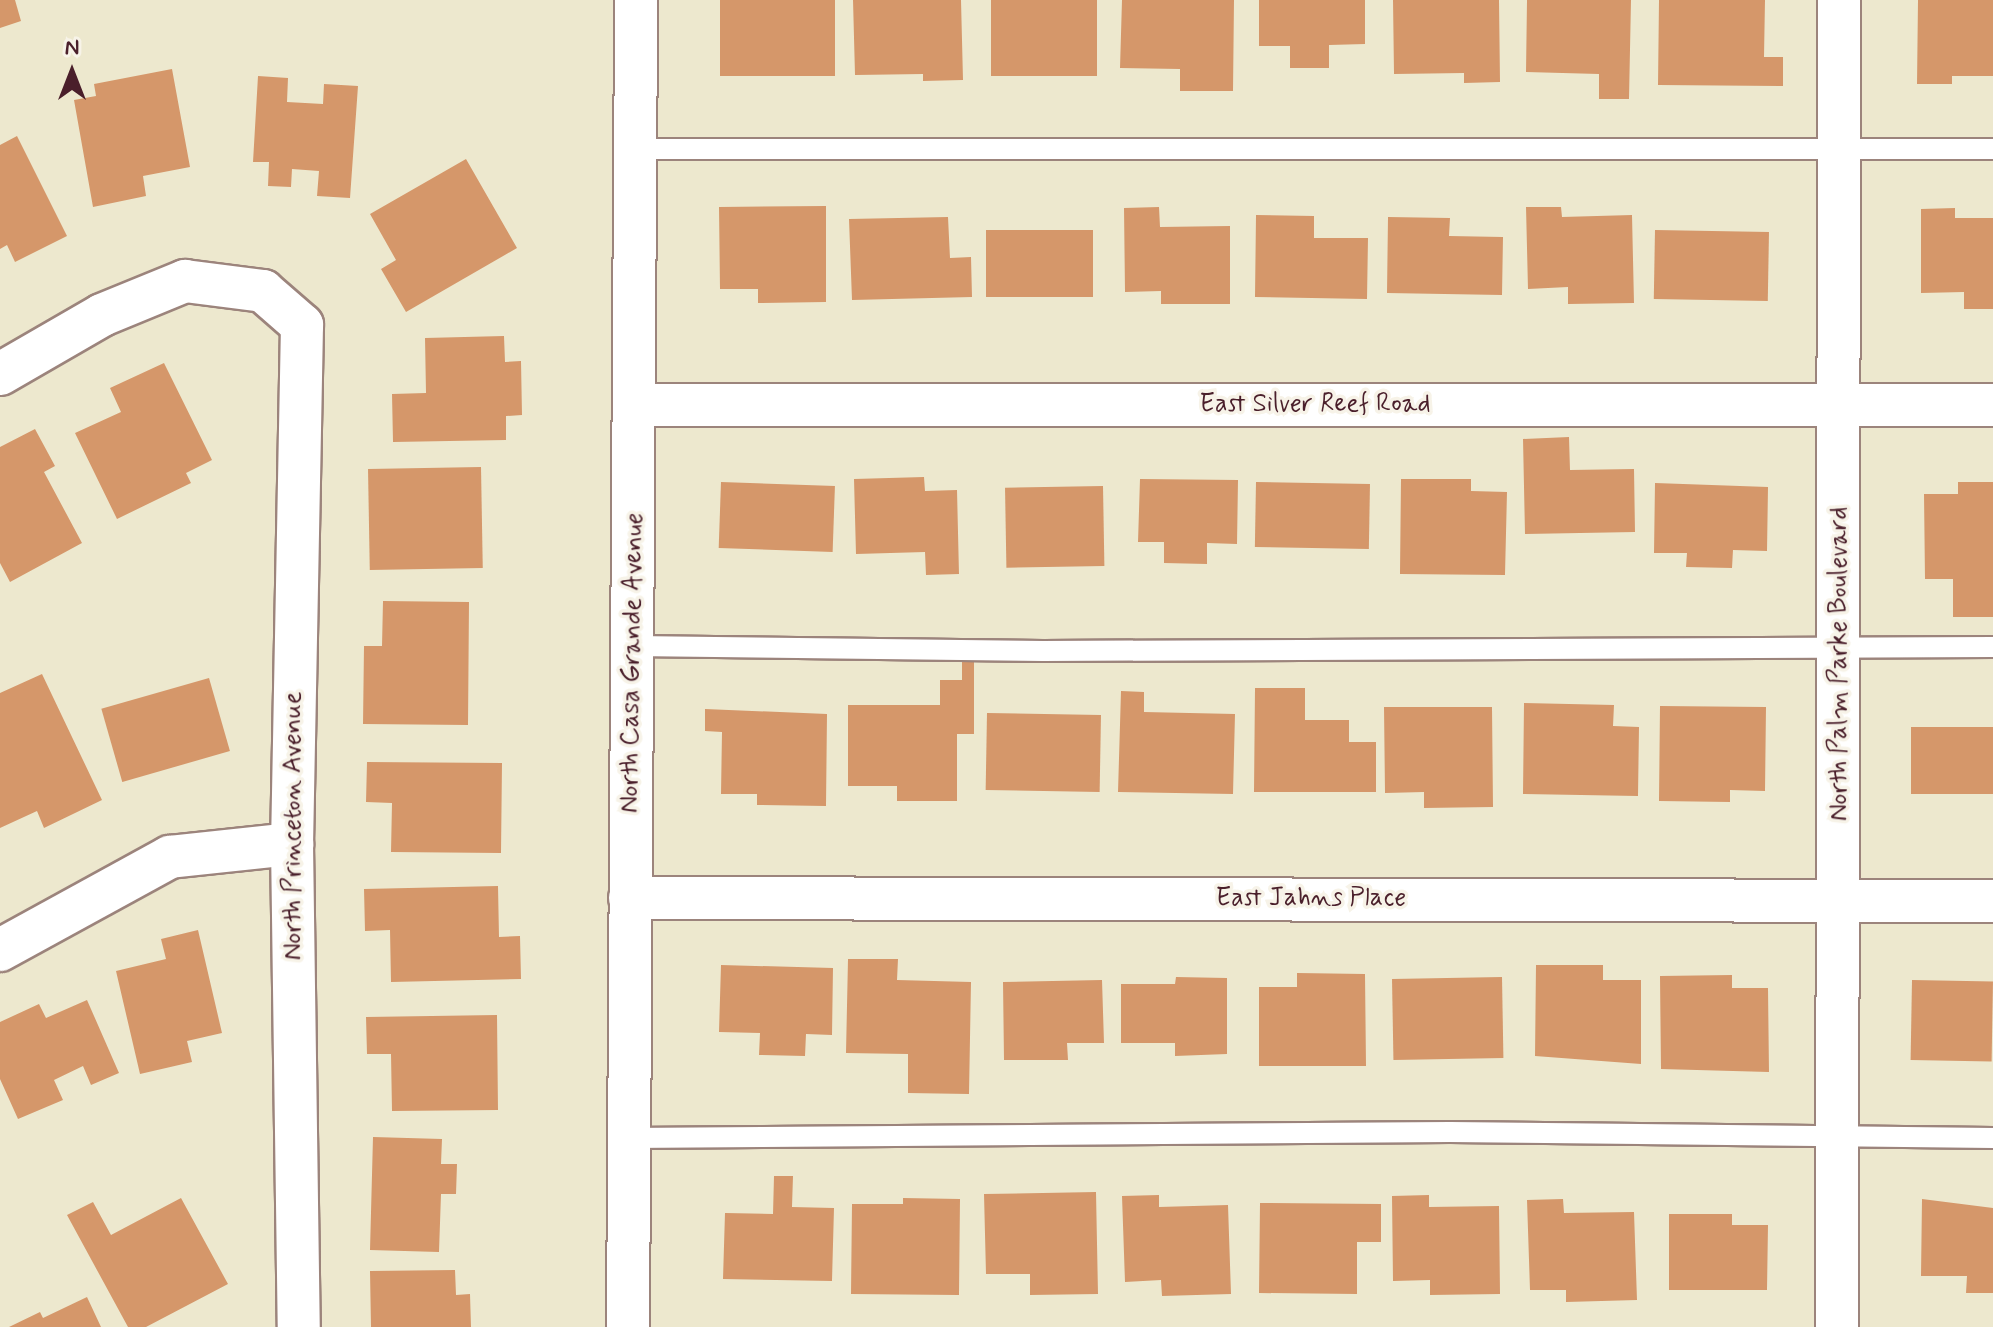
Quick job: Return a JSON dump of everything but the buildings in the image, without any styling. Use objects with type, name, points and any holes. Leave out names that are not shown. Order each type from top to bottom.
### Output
[{"type":"street","name":"North Casa Grande Avenue","points":[[628,1327],[636,405],[636,0]]},
{"type":"street","name":"North Palm Parke Boulevard","points":[[1837,1327],[1839,0]]},
{"type":"street","name":"North Princeton Avenue","points":[[0,374],[102,315],[185,281],[263,291],[302,325],[292,844],[299,1327]]},
{"type":"street","name":"East Silver Reef Road","points":[[636,405],[1993,405]]},
{"type":"street","points":[[0,950],[170,857],[292,844]]},
{"type":"street","name":"East Jahns Place","points":[[630,898],[1993,901]]},
{"type":"lane","points":[[636,149],[1993,149]]},
{"type":"lane","points":[[633,646],[1043,651],[1840,645],[1993,647]]},
{"type":"lane","points":[[629,1138],[1004,1132],[1993,1138]]}]
